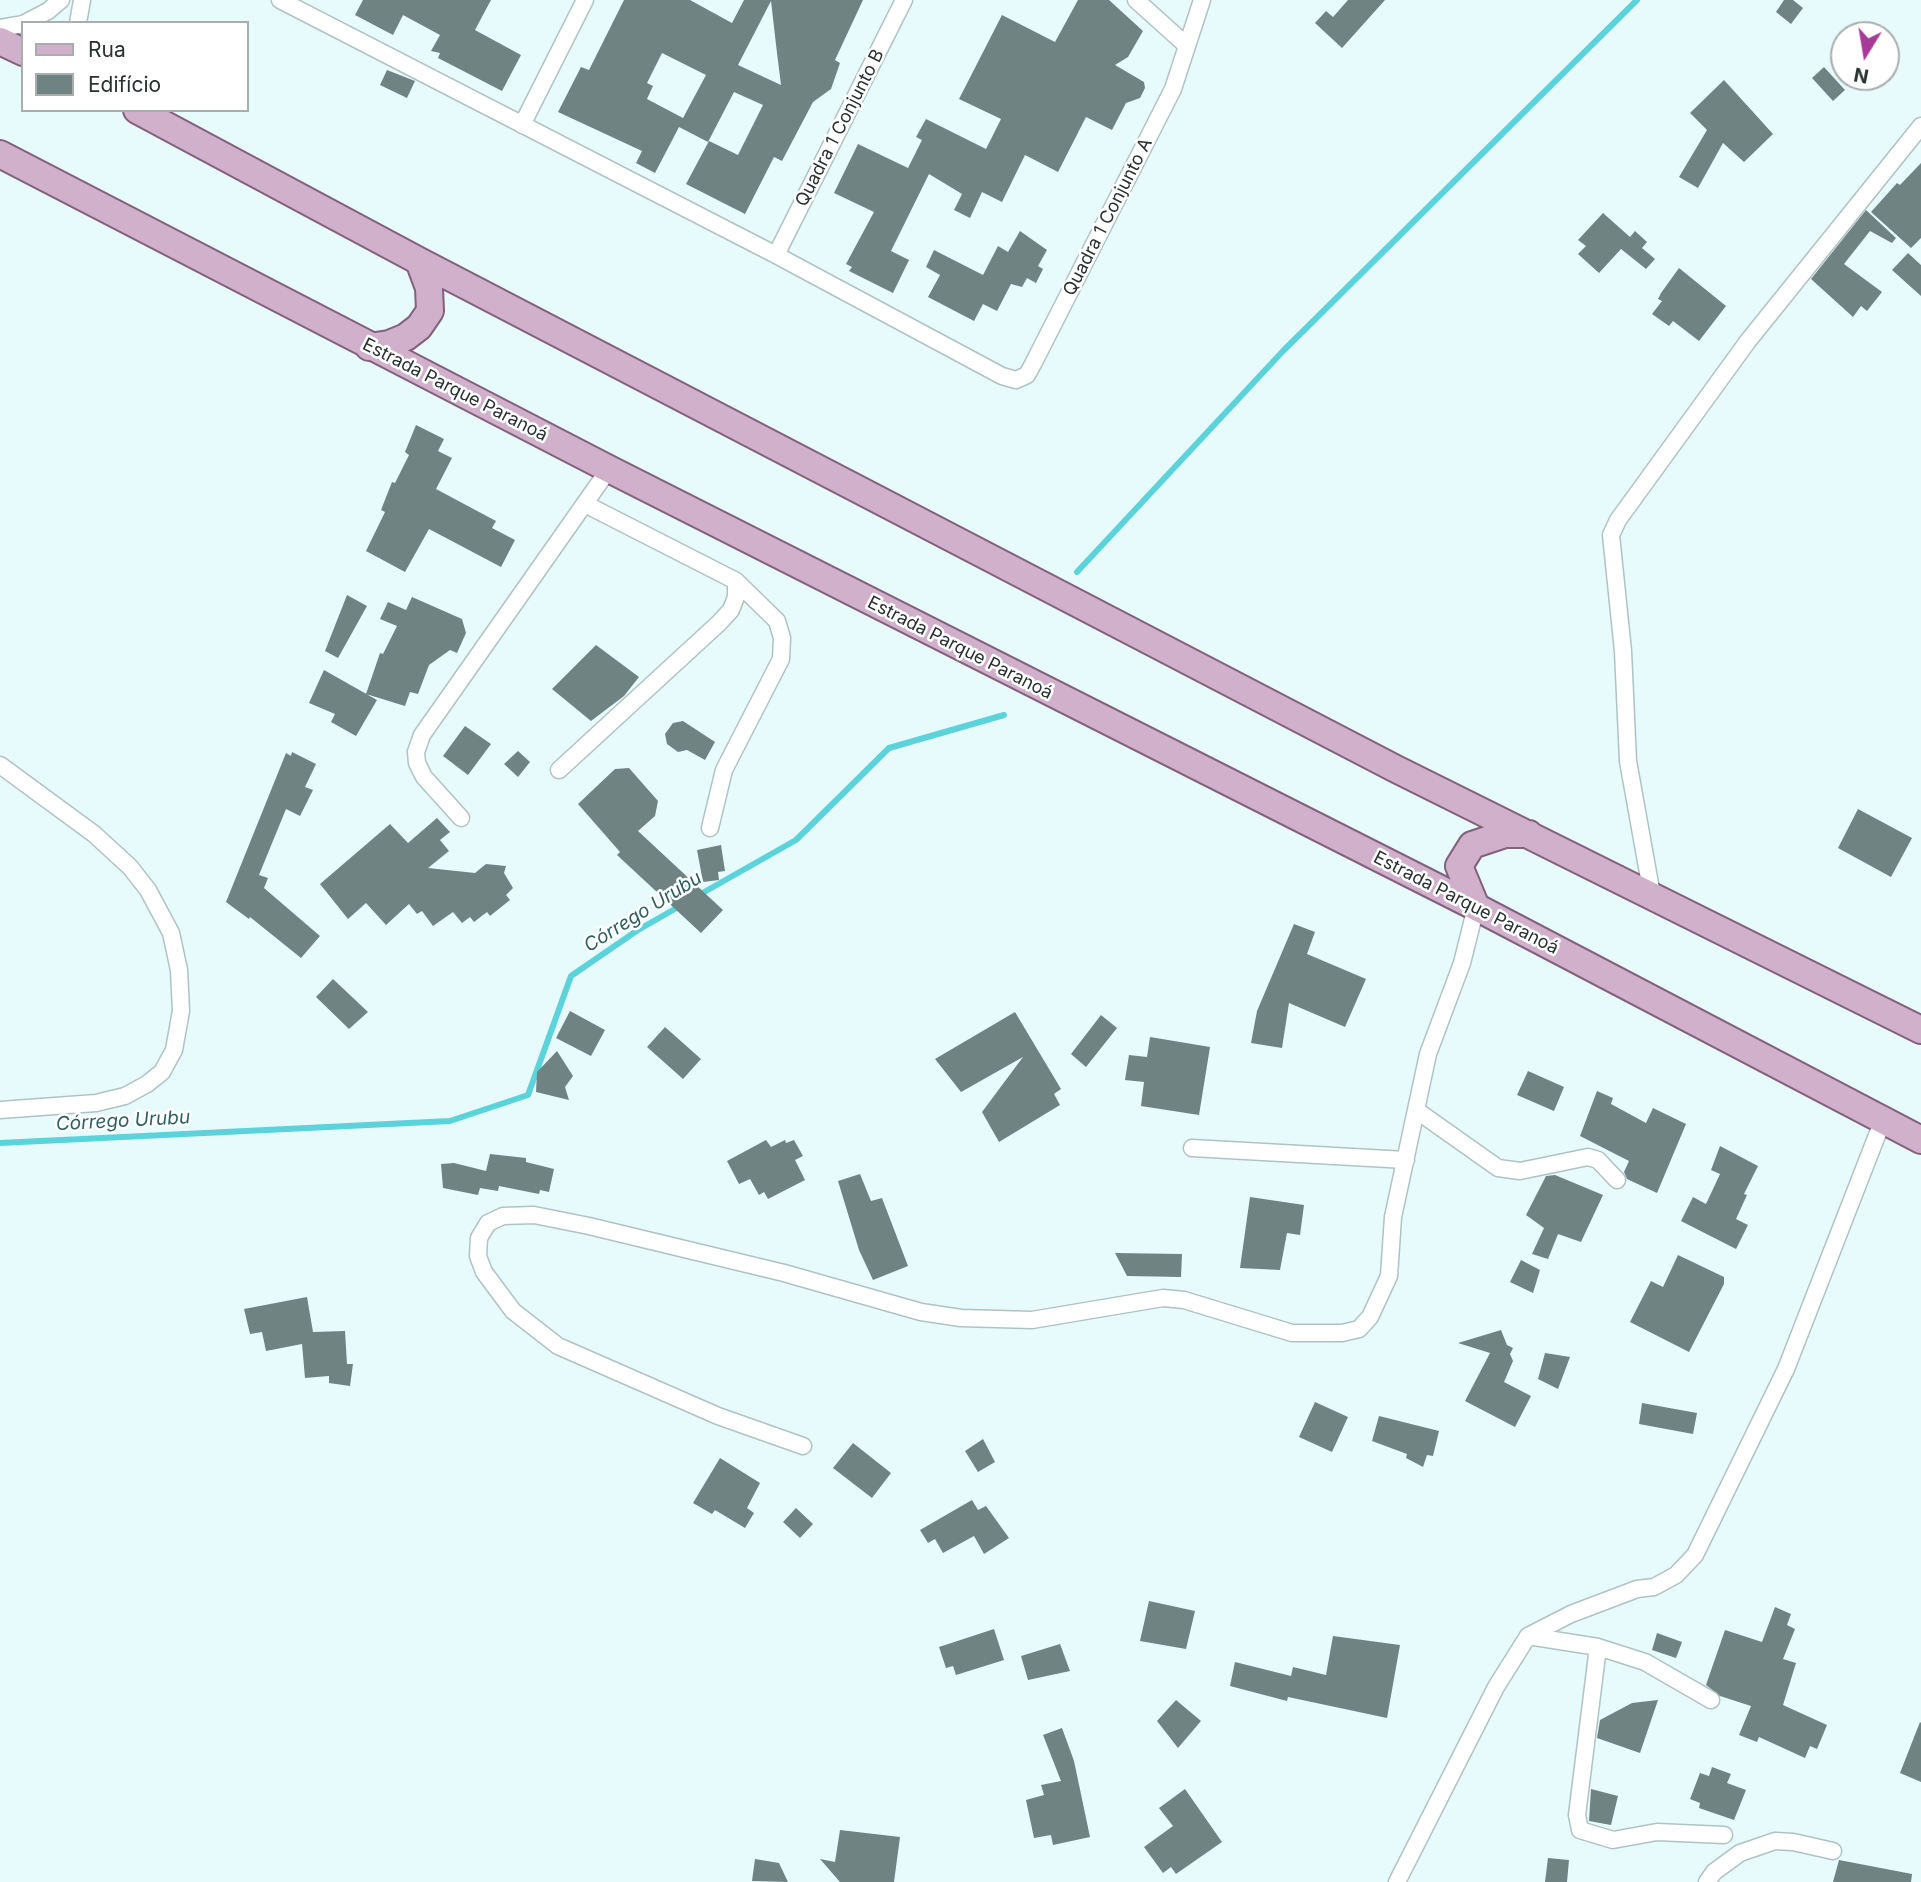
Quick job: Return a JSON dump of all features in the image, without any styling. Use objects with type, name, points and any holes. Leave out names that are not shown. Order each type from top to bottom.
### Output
[{"type":"main road","points":[[0,41],[21,51]]},
{"type":"main road","points":[[141,112],[419,261],[1396,769],[1921,1030]]},
{"type":"main road","name":"Estrada Parque Paranoá","points":[[5,162],[1476,907],[1921,1140]]},
{"type":"main road","points":[[369,347],[389,344],[406,337],[419,327],[430,312],[429,288],[419,261]]},
{"type":"main road","points":[[1476,907],[1459,866],[1472,845],[1505,834],[1531,834]]},
{"type":"street","points":[[28,21],[48,11],[61,0]]},
{"type":"street","points":[[78,21],[82,0]]},
{"type":"street","points":[[280,0],[776,255]]},
{"type":"street","points":[[522,125],[585,0]]},
{"type":"street","name":"Quadra 1 Conjunto B","points":[[776,255],[904,0]]},
{"type":"street","points":[[1136,0],[1186,45]]},
{"type":"street","name":"Quadra 1 Conjunto A","points":[[776,255],[1002,376],[1016,380],[1027,375],[1173,89],[1202,0]]},
{"type":"street","points":[[0,28],[21,24]]},
{"type":"street","points":[[1652,895],[1628,761],[1623,651],[1611,535],[1618,520],[1748,341],[1921,126]]},
{"type":"street","points":[[461,818],[424,777],[417,763],[416,751],[422,735],[609,469]]},
{"type":"street","points":[[585,504],[736,581],[777,621],[782,638],[781,659],[724,770],[710,828]]},
{"type":"street","points":[[559,770],[719,623],[731,610],[736,597],[736,581]]},
{"type":"street","points":[[0,765],[94,834],[130,867],[148,890],[171,933],[179,970],[181,1011],[174,1051],[162,1072],[147,1084],[125,1096],[96,1103],[0,1110]]},
{"type":"street","points":[[803,1446],[719,1416],[558,1346],[513,1311],[484,1272],[478,1256],[479,1238],[488,1223],[503,1216],[534,1215],[784,1273],[921,1312],[961,1318],[1032,1320],[1163,1298],[1184,1300],[1292,1333],[1342,1334],[1360,1329],[1370,1317],[1389,1276],[1393,1217],[1428,1054],[1462,963],[1476,907]]},
{"type":"street","points":[[1416,1110],[1498,1168],[1520,1171],[1588,1157],[1598,1160],[1617,1180]]},
{"type":"street","points":[[1397,1882],[1496,1687],[1528,1636],[1571,1614],[1637,1589],[1654,1587],[1676,1575],[1695,1555],[1786,1369],[1883,1120]]},
{"type":"street","points":[[1192,1148],[1406,1160]]},
{"type":"street","points":[[1528,1636],[1598,1647],[1645,1662],[1711,1700]]},
{"type":"street","points":[[1598,1647],[1577,1815],[1580,1830],[1613,1840],[1657,1832],[1724,1835]]},
{"type":"street","points":[[1707,1882],[1714,1871],[1740,1853],[1775,1841],[1793,1842],[1833,1852]]},
{"type":"building","points":[[363,0],[491,0],[475,30],[521,55],[502,91],[438,58],[440,53],[431,51],[440,35],[403,15],[393,35],[355,15]]},
{"type":"building","points":[[624,0],[690,0],[732,23],[744,0],[863,0],[835,60],[840,63],[831,89],[813,102],[782,161],[774,157],[745,214],[686,184],[709,141],[738,155],[763,105],[734,92],[708,142],[679,127],[655,173],[636,163],[642,151],[558,112],[581,67],[589,70]],"holes":[[[771,1],[777,53],[781,85],[738,65]],[[662,53],[706,75],[683,118],[647,99],[653,86],[647,83]]]},
{"type":"building","points":[[1078,0],[1109,0],[1143,31],[1128,57],[1115,65],[1144,82],[1145,88],[1140,98],[1126,103],[1112,130],[1086,117],[1058,172],[1025,155],[1002,202],[982,192],[970,218],[954,210],[962,194],[929,174],[891,251],[909,260],[893,293],[849,271],[852,267],[846,264],[874,212],[834,193],[858,144],[908,168],[922,140],[916,137],[926,119],[986,149],[1001,119],[959,99],[1002,15],[1055,42]]},
{"type":"building","points":[[1348,0],[1385,0],[1342,48],[1315,23],[1326,11],[1333,17]]},
{"type":"building","points":[[1784,0],[1793,0],[1803,8],[1791,24],[1776,12]]},
{"type":"building","points":[[1824,67],[1830,74],[1830,91],[1844,91],[1833,101],[1812,78]]},
{"type":"building","points":[[387,70],[415,81],[407,98],[380,85]]},
{"type":"building","points":[[1724,80],[1773,134],[1744,162],[1723,143],[1698,188],[1679,177],[1707,130],[1690,113]]},
{"type":"building","points":[[1921,163],[1921,238],[1911,248],[1871,212],[1897,183],[1900,185]]},
{"type":"building","points":[[1866,210],[1896,238],[1892,243],[1870,231],[1844,264],[1882,292],[1867,311],[1861,306],[1853,317],[1811,279]]},
{"type":"building","points":[[1603,213],[1630,237],[1635,231],[1647,242],[1642,248],[1655,259],[1646,269],[1621,249],[1599,273],[1578,254],[1586,246],[1578,240]]},
{"type":"building","points":[[1020,231],[1047,250],[1038,266],[1043,269],[1036,283],[1027,278],[1022,287],[1011,284],[997,311],[983,304],[974,321],[928,297],[940,275],[926,267],[934,250],[983,275],[998,246],[1008,252]]},
{"type":"building","points":[[1908,253],[1921,265],[1921,296],[1892,270]]},
{"type":"building","points":[[1679,268],[1726,306],[1699,341],[1673,321],[1669,326],[1652,314],[1662,301],[1658,299],[1661,293]]},
{"type":"building","points":[[416,425],[444,439],[438,451],[452,458],[436,489],[496,521],[492,528],[515,540],[501,567],[429,529],[405,572],[366,551],[385,512],[381,510],[392,482],[395,483],[409,455],[405,452]]},
{"type":"building","points":[[347,595],[367,606],[338,658],[325,651]]},
{"type":"building","points":[[412,597],[462,619],[466,633],[457,653],[450,650],[429,665],[418,694],[410,692],[405,706],[366,694],[380,653],[383,654],[397,626],[380,619],[388,602],[406,610]]},
{"type":"building","points":[[596,645],[639,677],[624,696],[591,721],[552,689]]},
{"type":"building","points":[[324,670],[377,700],[356,736],[331,722],[335,714],[309,703]]},
{"type":"building","points":[[683,721],[715,742],[705,760],[687,750],[678,752],[667,744],[665,734],[673,723]]},
{"type":"building","points":[[465,726],[491,744],[468,775],[443,756]]},
{"type":"building","points":[[518,751],[530,762],[518,777],[504,764]]},
{"type":"building","points":[[292,752],[316,764],[305,787],[313,790],[300,816],[286,809],[259,875],[268,878],[264,888],[320,936],[301,958],[250,917],[249,919],[226,902],[286,753],[291,756]]},
{"type":"building","points":[[629,768],[658,801],[655,816],[638,831],[723,910],[701,933],[617,855],[620,852],[578,804],[615,769]]},
{"type":"building","points":[[1858,809],[1912,838],[1891,877],[1838,848]]},
{"type":"building","points":[[437,818],[450,832],[440,840],[449,851],[428,868],[475,873],[486,864],[506,866],[504,873],[513,888],[506,895],[510,900],[490,916],[487,912],[474,922],[470,917],[462,923],[453,912],[433,926],[422,911],[417,914],[409,904],[386,925],[366,903],[348,919],[320,884],[390,824],[408,843]]},
{"type":"building","points":[[721,845],[725,871],[718,872],[719,880],[703,882],[697,850]]},
{"type":"building","points":[[1294,924],[1315,932],[1307,954],[1366,979],[1345,1027],[1289,1003],[1282,1048],[1251,1043],[1257,1011]]},
{"type":"building","points":[[333,979],[368,1012],[349,1029],[316,997]]},
{"type":"building","points":[[570,1011],[605,1030],[591,1056],[556,1038]]},
{"type":"building","points":[[1015,1012],[1061,1089],[1054,1094],[1060,1105],[999,1142],[982,1112],[1023,1057],[961,1092],[935,1059]]},
{"type":"building","points":[[1101,1015],[1117,1028],[1086,1067],[1071,1054]]},
{"type":"building","points":[[665,1027],[701,1059],[683,1079],[647,1047]]},
{"type":"building","points":[[1150,1037],[1210,1047],[1199,1115],[1141,1106],[1144,1082],[1125,1080],[1129,1055],[1147,1057]]},
{"type":"building","points":[[557,1051],[573,1076],[565,1087],[569,1100],[536,1092],[537,1072]]},
{"type":"building","points":[[1528,1071],[1564,1087],[1554,1111],[1517,1095]]},
{"type":"building","points":[[1597,1091],[1613,1098],[1611,1104],[1646,1123],[1653,1108],[1686,1124],[1657,1193],[1627,1179],[1624,1172],[1629,1161],[1580,1136]]},
{"type":"building","points":[[766,1140],[771,1147],[785,1140],[786,1143],[794,1140],[803,1156],[795,1160],[805,1180],[768,1199],[764,1192],[759,1195],[750,1179],[739,1184],[727,1161]]},
{"type":"building","points":[[1720,1146],[1758,1166],[1744,1194],[1747,1195],[1736,1219],[1748,1225],[1736,1249],[1681,1221],[1693,1197],[1706,1204],[1720,1174],[1711,1170]]},
{"type":"building","points":[[490,1154],[526,1158],[526,1162],[554,1169],[549,1192],[540,1190],[539,1194],[499,1186],[498,1191],[480,1188],[478,1195],[443,1188],[441,1164],[454,1163],[486,1171]]},
{"type":"building","points":[[860,1174],[871,1201],[882,1198],[908,1266],[873,1280],[859,1250],[838,1181]]},
{"type":"building","points":[[1555,1175],[1603,1195],[1581,1242],[1558,1234],[1548,1259],[1532,1254],[1544,1228],[1526,1215],[1546,1176]]},
{"type":"building","points":[[1250,1197],[1304,1205],[1300,1235],[1287,1233],[1280,1270],[1240,1268]]},
{"type":"building","points":[[1115,1253],[1182,1254],[1181,1277],[1127,1276]]},
{"type":"building","points":[[1678,1255],[1724,1277],[1724,1284],[1689,1352],[1630,1322],[1651,1281],[1663,1287]]},
{"type":"building","points":[[1521,1260],[1540,1270],[1533,1293],[1510,1282]]},
{"type":"building","points":[[307,1297],[313,1332],[345,1331],[347,1364],[353,1364],[350,1386],[329,1383],[329,1376],[305,1378],[302,1344],[266,1351],[262,1332],[250,1334],[244,1309]]},
{"type":"building","points":[[1501,1330],[1507,1345],[1513,1348],[1510,1354],[1513,1361],[1504,1382],[1531,1396],[1515,1427],[1465,1401],[1490,1353],[1458,1343]]},
{"type":"building","points":[[1545,1353],[1570,1357],[1558,1389],[1538,1379]]},
{"type":"building","points":[[1315,1402],[1348,1417],[1332,1452],[1299,1437]]},
{"type":"building","points":[[1642,1403],[1697,1413],[1693,1434],[1639,1424]]},
{"type":"building","points":[[1379,1416],[1439,1431],[1433,1456],[1427,1455],[1423,1467],[1406,1458],[1407,1454],[1372,1441]]},
{"type":"building","points":[[983,1439],[995,1462],[978,1472],[965,1451]]},
{"type":"building","points":[[853,1443],[891,1473],[872,1498],[833,1468]]},
{"type":"building","points":[[720,1458],[760,1483],[747,1508],[754,1513],[745,1528],[715,1510],[712,1514],[693,1503]]},
{"type":"building","points":[[972,1500],[978,1510],[986,1506],[1009,1538],[984,1554],[974,1536],[943,1553],[935,1539],[928,1543],[920,1530]]},
{"type":"building","points":[[796,1508],[813,1524],[800,1538],[783,1522]]},
{"type":"building","points":[[1149,1601],[1195,1611],[1186,1649],[1140,1641]]},
{"type":"building","points":[[1775,1607],[1791,1614],[1787,1625],[1795,1629],[1783,1659],[1796,1663],[1783,1705],[1827,1725],[1817,1749],[1810,1746],[1805,1758],[1759,1737],[1757,1742],[1739,1735],[1751,1706],[1720,1696],[1706,1685],[1725,1630],[1762,1642]]},
{"type":"building","points":[[994,1629],[1004,1660],[956,1675],[953,1666],[946,1668],[939,1647]]},
{"type":"building","points":[[1657,1633],[1682,1642],[1676,1658],[1652,1650]]},
{"type":"building","points":[[1333,1636],[1400,1645],[1387,1718],[1288,1697],[1287,1701],[1230,1686],[1235,1662],[1291,1676],[1293,1667],[1326,1675]]},
{"type":"building","points":[[1060,1644],[1070,1671],[1028,1680],[1021,1656]]},
{"type":"building","points":[[1176,1700],[1201,1721],[1178,1748],[1157,1721]]},
{"type":"building","points":[[1658,1700],[1640,1753],[1597,1738],[1600,1720],[1632,1703]]},
{"type":"building","points":[[1921,1723],[1921,1782],[1900,1773]]},
{"type":"building","points":[[1062,1728],[1074,1761],[1090,1837],[1053,1845],[1051,1835],[1034,1838],[1026,1800],[1044,1795],[1041,1785],[1061,1781],[1043,1735]]},
{"type":"building","points":[[1712,1767],[1731,1774],[1727,1783],[1746,1790],[1734,1820],[1699,1808],[1700,1803],[1690,1799],[1700,1773],[1709,1776]]},
{"type":"building","points":[[1185,1789],[1222,1842],[1176,1874],[1171,1867],[1163,1873],[1144,1847],[1173,1826],[1159,1808]]},
{"type":"building","points":[[1591,1789],[1618,1796],[1611,1825],[1589,1821]]},
{"type":"building","points":[[840,1830],[900,1837],[894,1882],[840,1882],[820,1859],[835,1862]]},
{"type":"building","points":[[1548,1858],[1569,1860],[1567,1882],[1545,1882]]},
{"type":"building","points":[[755,1859],[779,1863],[788,1882],[752,1881]]},
{"type":"building","points":[[1839,1860],[1912,1874],[1911,1882],[1833,1882]]},
{"type":"waterway","points":[[1077,572],[1283,351],[1637,0]]},
{"type":"waterway","name":"Córrego Urubu","points":[[699,895],[796,840],[889,748],[1004,715]]},
{"type":"waterway","name":"Córrego Urubu","points":[[0,1143],[450,1121],[528,1095],[571,976],[638,930],[680,906]]}]
